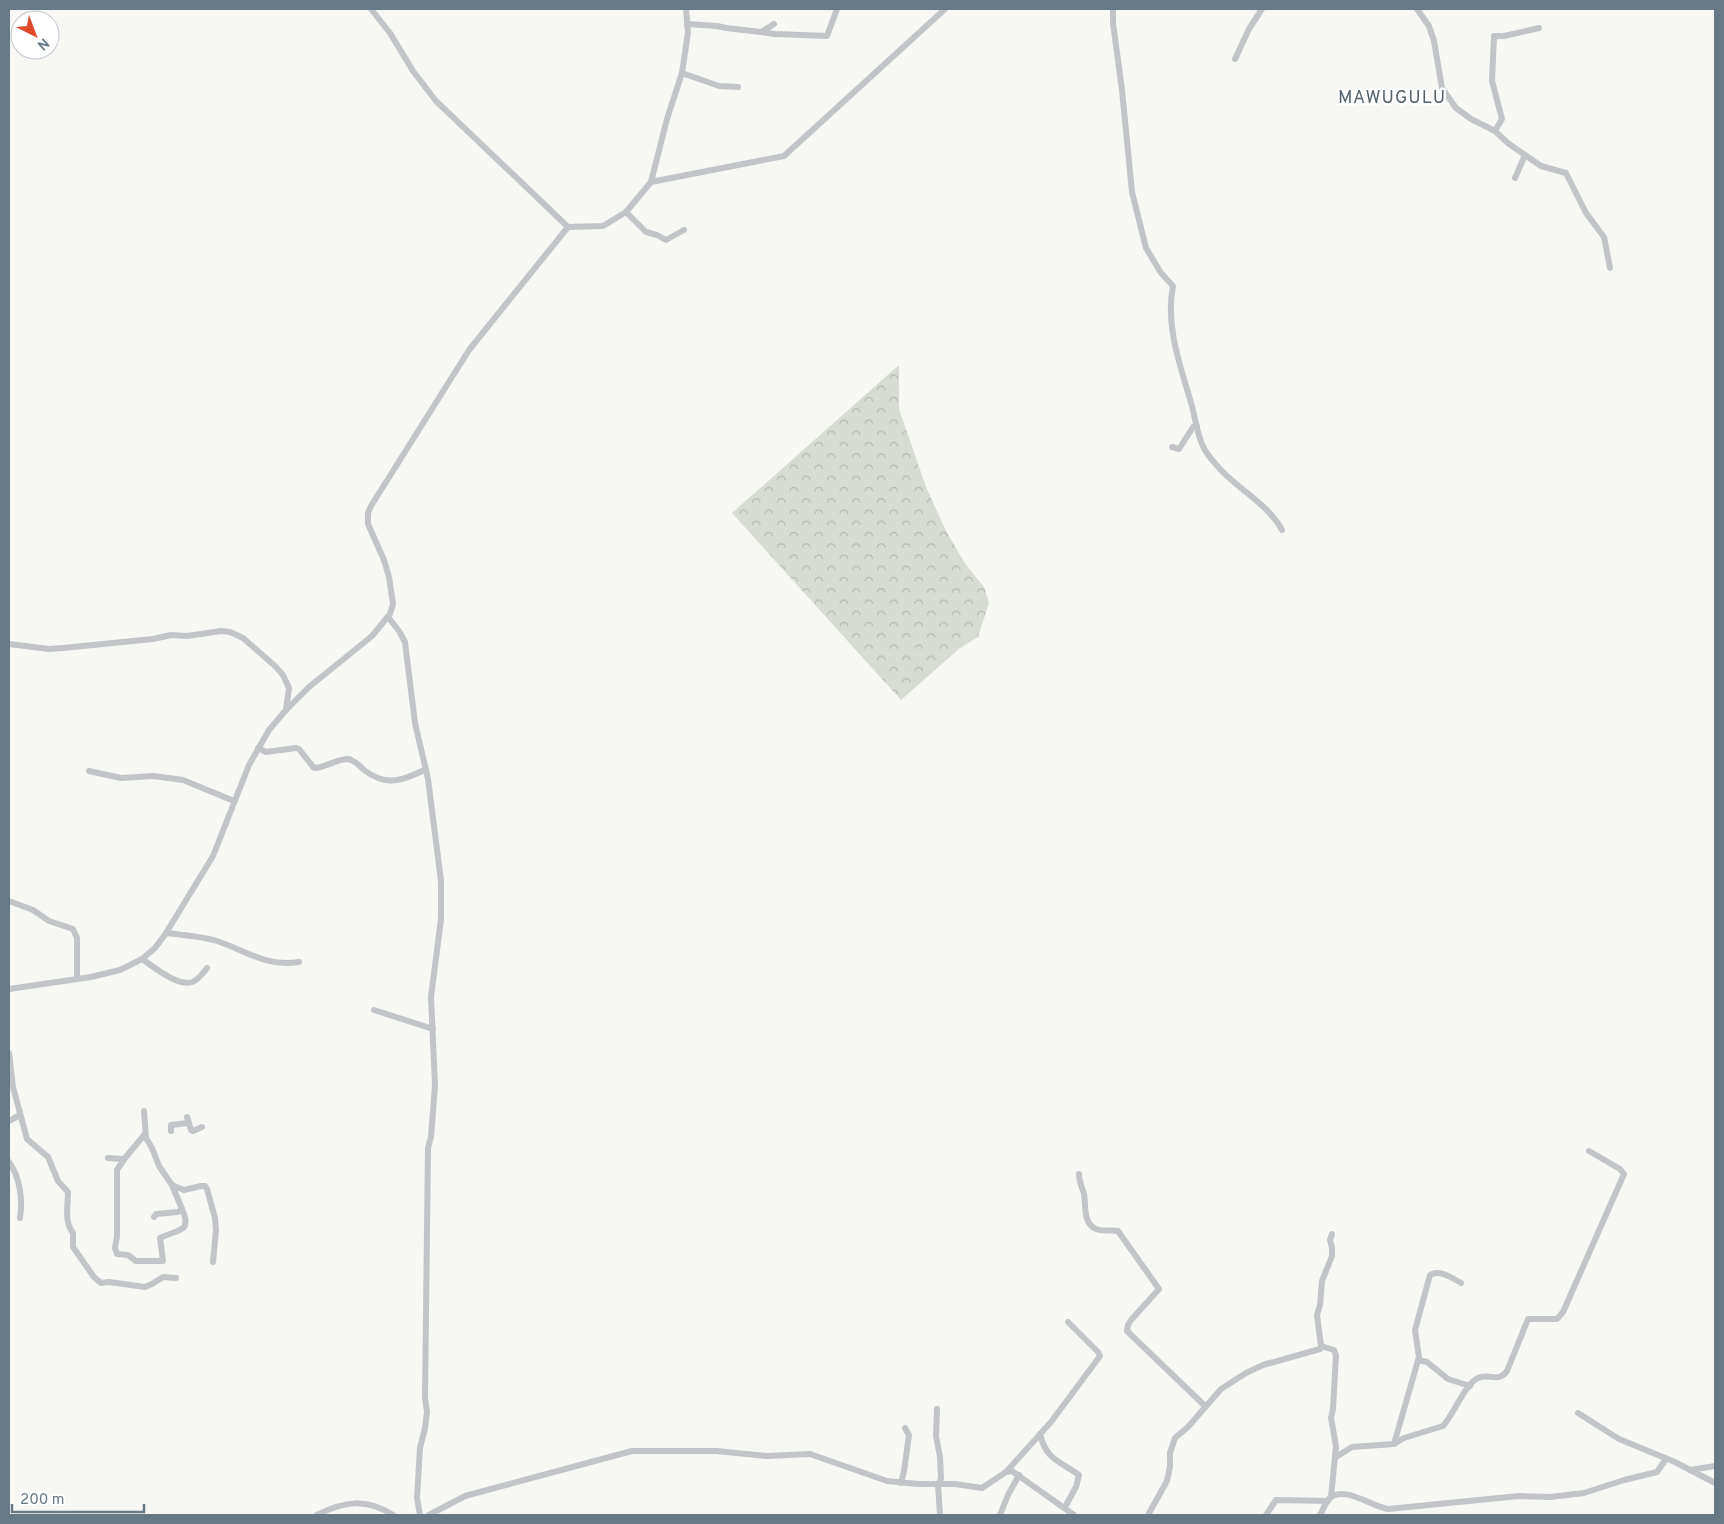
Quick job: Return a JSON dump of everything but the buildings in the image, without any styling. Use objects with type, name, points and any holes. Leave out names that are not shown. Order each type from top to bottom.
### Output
[{"type":"street","points":[[371,9],[390,33],[413,71],[436,101],[568,227],[603,226],[626,212],[651,182],[667,119],[682,73],[688,32],[686,9]]},
{"type":"street","points":[[687,24],[775,34],[827,36],[837,9]]},
{"type":"street","points":[[651,182],[784,156],[944,9]]},
{"type":"street","points":[[1113,9],[1132,192],[1146,248],[1161,273],[1173,286],[1171,297],[1173,333],[1202,444],[1219,468],[1234,483],[1259,501],[1275,518],[1282,530]]},
{"type":"street","points":[[1235,59],[1262,9]]},
{"type":"street","points":[[1417,9],[1425,18],[1432,34],[1442,88],[1447,96],[1456,108],[1471,119],[1495,131],[1509,144],[1541,166],[1566,173],[1586,213],[1604,237],[1610,268]]},
{"type":"street","points":[[761,32],[774,24]]},
{"type":"street","points":[[1495,131],[1502,119],[1492,81],[1494,36],[1504,36],[1539,28]]},
{"type":"street","points":[[682,73],[719,86],[738,87]]},
{"type":"street","points":[[1515,178],[1525,155]]},
{"type":"street","points":[[626,212],[646,232],[666,240],[684,230]]},
{"type":"street","points":[[9,988],[108,974],[133,964],[155,948],[213,856],[234,801],[258,748],[269,730],[286,710],[318,679],[372,636],[388,617],[393,604],[384,560],[368,524],[368,514],[371,506],[469,350],[568,227]]},
{"type":"street","points":[[1172,447],[1178,449],[1194,426],[1197,426]]},
{"type":"street","points":[[388,617],[405,642],[409,687],[435,824],[441,881],[441,919],[431,996],[435,1085],[431,1137],[428,1148],[426,1428],[420,1448],[417,1498],[420,1515]]},
{"type":"street","points":[[9,644],[49,649],[153,639],[172,635],[187,636],[221,631],[230,632],[243,638],[283,675],[289,688],[286,710]]},
{"type":"street","points":[[258,748],[266,752],[299,749],[314,768],[321,768],[346,759],[350,760],[370,774],[385,781],[398,781],[410,778],[426,770]]},
{"type":"street","points":[[89,771],[121,778],[153,776],[183,780],[234,801]]},
{"type":"street","points":[[9,901],[33,910],[49,921],[73,929],[77,938],[77,979]]},
{"type":"street","points":[[166,933],[216,941],[273,962],[284,964],[299,962]]},
{"type":"street","points":[[142,959],[181,983],[189,984],[196,981],[207,968]]},
{"type":"street","points":[[374,1010],[433,1029]]},
{"type":"street","points":[[9,1053],[13,1087],[27,1139],[48,1157],[58,1181],[68,1192],[67,1221],[73,1233],[73,1247],[94,1277],[101,1284],[110,1282],[145,1286],[163,1277],[176,1278]]},
{"type":"street","points":[[144,1111],[146,1119],[145,1134],[159,1166],[172,1185],[187,1221],[182,1229],[160,1238],[162,1261],[136,1261],[128,1255],[116,1254],[115,1248],[117,1236],[117,1170],[145,1134]]},
{"type":"street","points":[[9,1121],[20,1115]]},
{"type":"street","points":[[171,1131],[172,1125],[188,1120],[190,1130],[193,1132],[202,1127]]},
{"type":"street","points":[[1336,1457],[1352,1447],[1394,1444],[1404,1438],[1443,1426],[1477,1378],[1488,1376],[1498,1378],[1507,1372],[1528,1319],[1557,1319],[1562,1312],[1624,1174],[1620,1169],[1590,1151]]},
{"type":"street","points":[[108,1158],[125,1158]]},
{"type":"street","points":[[9,1162],[19,1184],[20,1218]]},
{"type":"street","points":[[1079,1174],[1079,1182],[1084,1191],[1085,1209],[1090,1224],[1101,1231],[1118,1231],[1159,1289],[1131,1320],[1127,1331],[1206,1406]]},
{"type":"street","points":[[172,1185],[184,1190],[203,1185],[206,1188],[216,1224],[212,1262]]},
{"type":"street","points":[[154,1217],[156,1214],[178,1212],[182,1209]]},
{"type":"street","points":[[1322,1346],[1317,1315],[1322,1282],[1332,1256],[1330,1240],[1332,1234]]},
{"type":"street","points":[[1394,1444],[1418,1360],[1419,1352],[1415,1330],[1430,1275],[1435,1272],[1439,1273],[1461,1283]]},
{"type":"street","points":[[429,1515],[465,1496],[632,1451],[716,1451],[767,1456],[810,1454],[875,1477],[901,1483],[955,1484],[979,1489],[1006,1472],[1051,1422],[1100,1356],[1068,1322]]},
{"type":"street","points":[[1148,1515],[1167,1481],[1170,1453],[1175,1438],[1188,1427],[1221,1389],[1263,1365],[1317,1350],[1322,1346]]},
{"type":"street","points":[[1320,1515],[1330,1499],[1336,1457],[1336,1436],[1331,1418],[1336,1353],[1322,1346]]},
{"type":"street","points":[[1418,1360],[1427,1362],[1448,1379],[1470,1386]]},
{"type":"street","points":[[937,1409],[936,1436],[940,1457],[940,1479],[938,1484],[940,1515]]},
{"type":"street","points":[[1578,1413],[1620,1439],[1675,1462],[1715,1483]]},
{"type":"street","points":[[901,1483],[909,1435],[905,1428]]},
{"type":"street","points":[[1040,1434],[1045,1451],[1079,1476],[1076,1487],[1065,1507]]},
{"type":"street","points":[[1266,1515],[1276,1500],[1330,1499],[1350,1494],[1373,1505],[1388,1509],[1519,1496],[1550,1497],[1584,1493],[1657,1472],[1666,1458]]},
{"type":"street","points":[[1689,1470],[1715,1466]]},
{"type":"street","points":[[1006,1472],[1012,1471],[1019,1475],[1074,1515]]},
{"type":"street","points":[[1000,1515],[1019,1475]]},
{"type":"street","points":[[317,1515],[329,1509],[357,1502],[387,1511],[393,1515]]},
{"type":"green space","points":[[899,365],[899,409],[926,487],[946,531],[966,565],[984,587],[989,603],[978,637],[960,648],[901,700],[732,513]]},
{"type":"district","name":"MAWUGULU","points":[[1392,97]]}]
